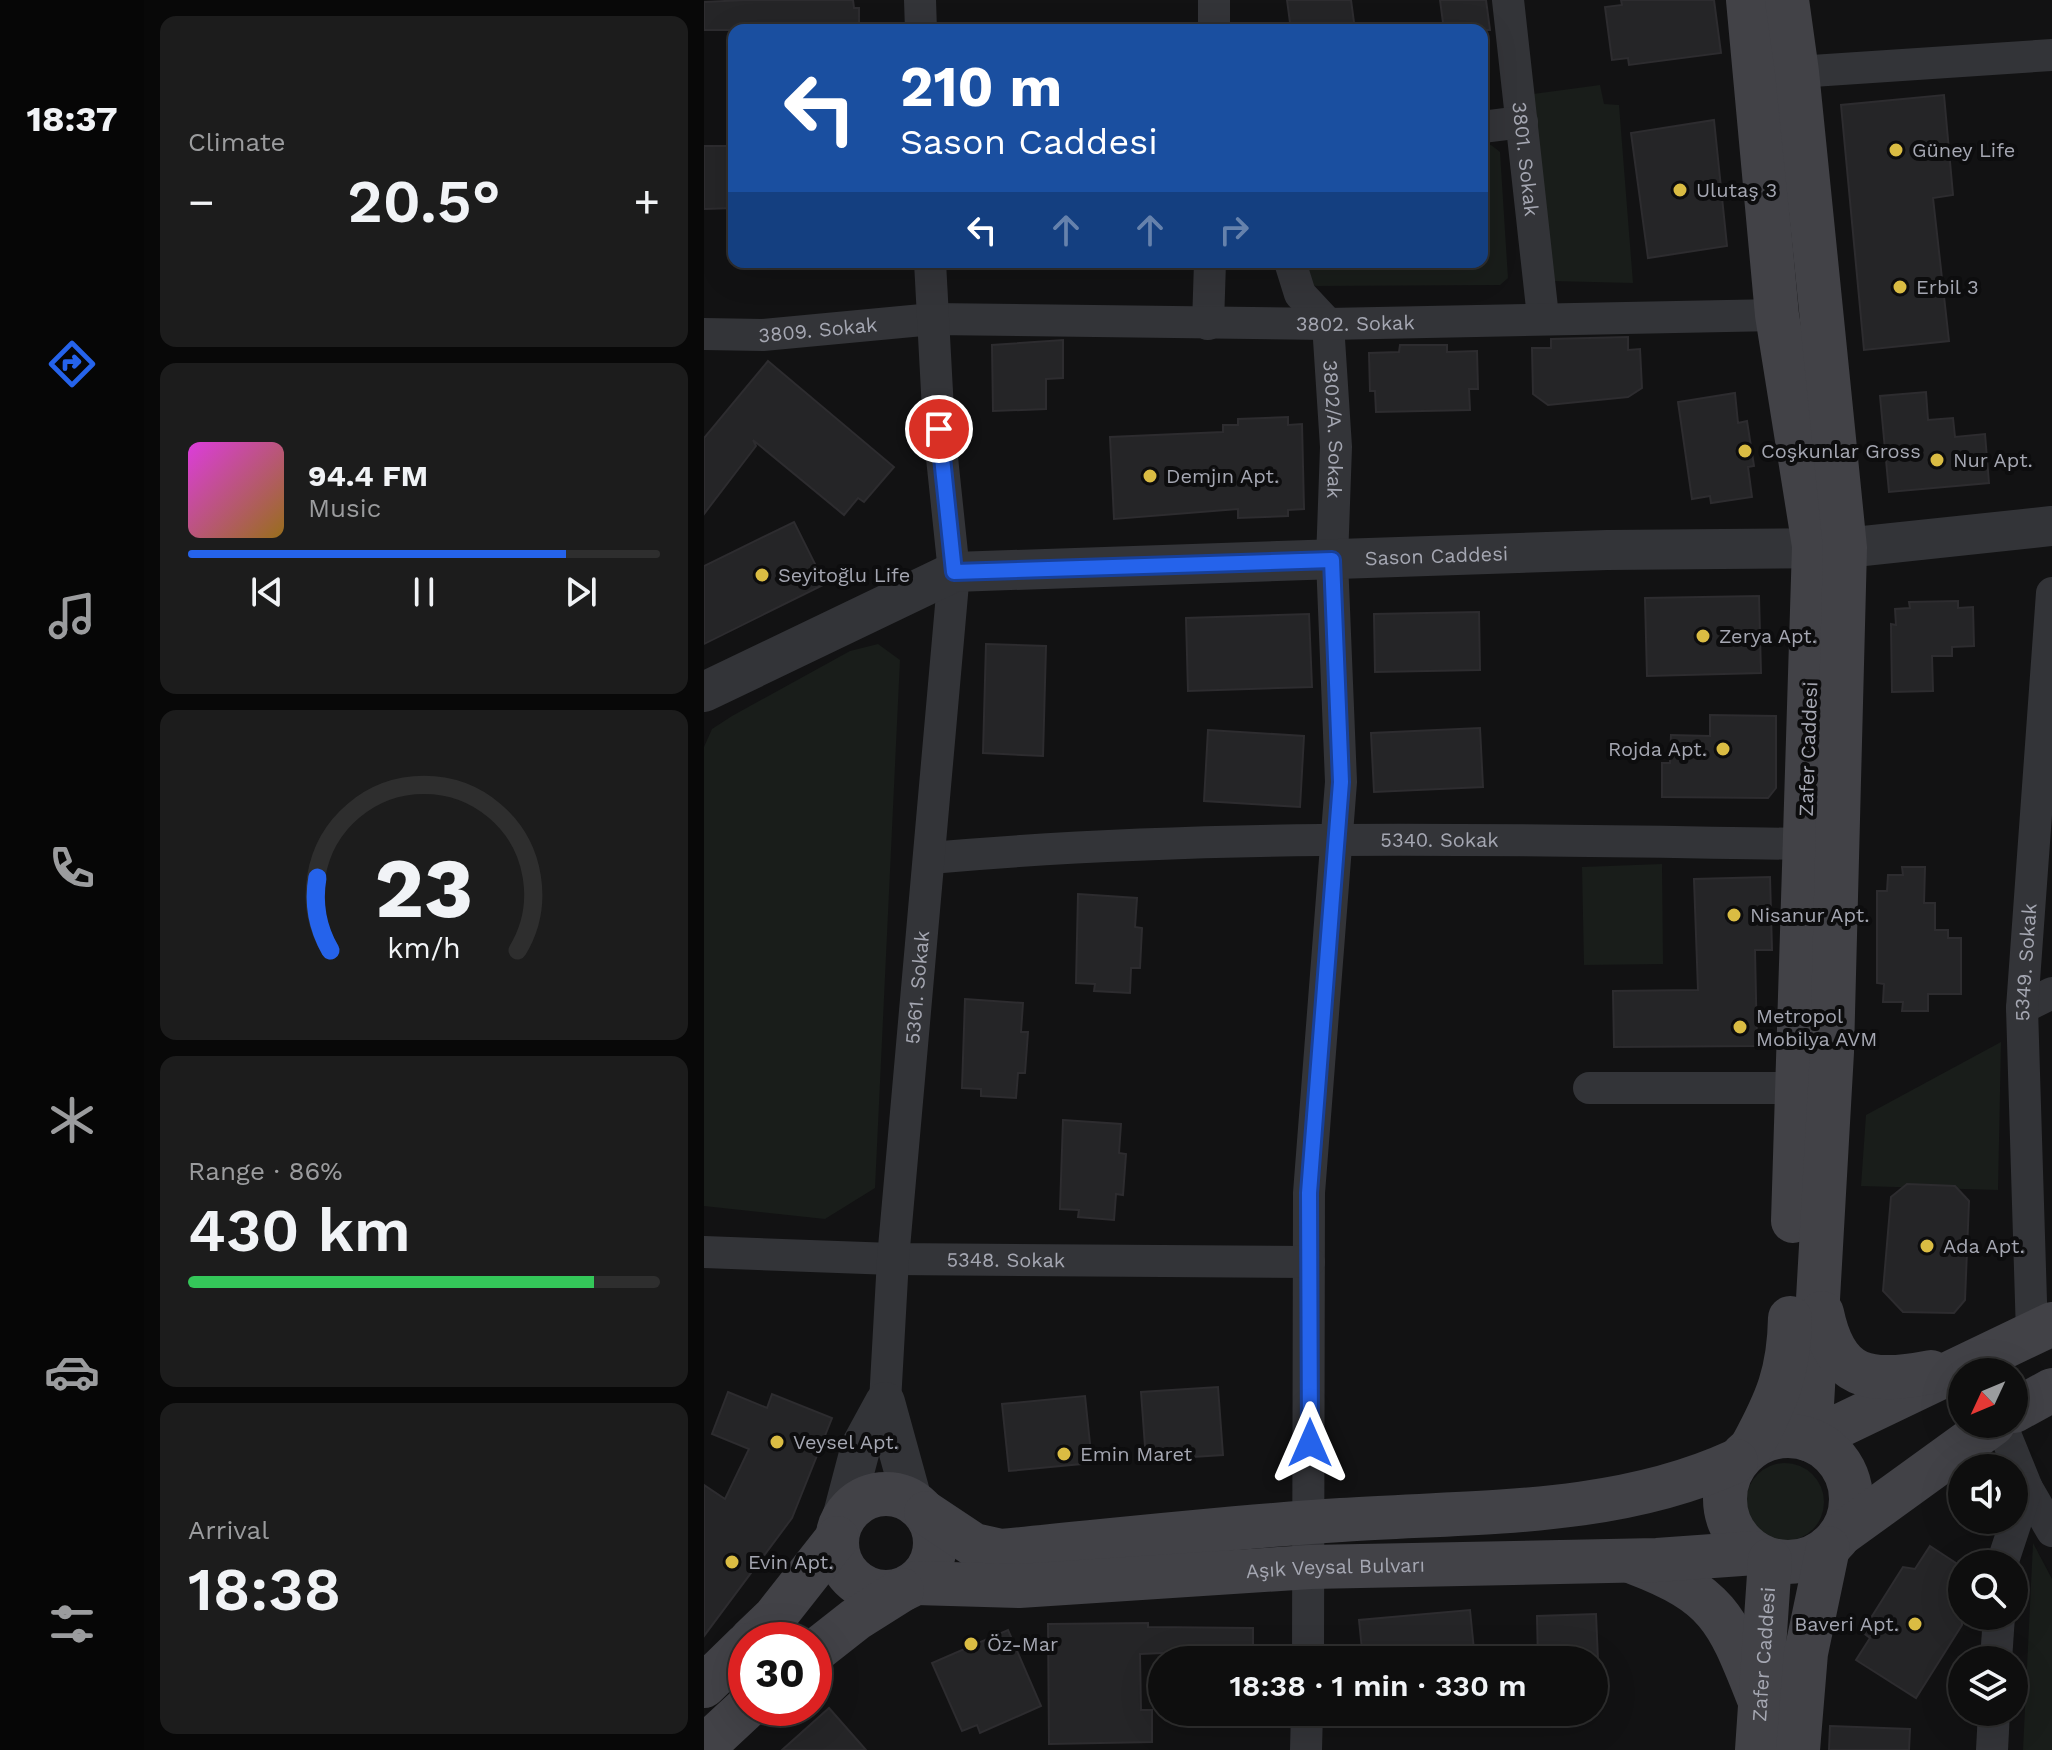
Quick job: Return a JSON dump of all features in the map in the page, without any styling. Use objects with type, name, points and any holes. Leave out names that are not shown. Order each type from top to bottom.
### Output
[{"type":"main road","name":"Zafer Caddesi","points":[[1744,1454],[1779,1395],[1790,1344],[1805,844],[1830,547],[1777,315],[1748,0]]},
{"type":"main road","points":[[1787,0],[1797,72],[1830,547],[1832,1052],[1810,1440]]},
{"type":"main road","points":[[1819,1294],[1829,1343],[1841,1360],[1859,1373],[1872,1378],[1911,1376],[1948,1369]]},
{"type":"main road","points":[[1981,1358],[2042,1329]]},
{"type":"main road","points":[[770,1622],[839,1530],[850,1508],[864,1498],[897,1494],[974,1545],[1001,1551],[1311,1522],[1609,1502],[1693,1481],[1772,1437],[1810,1440],[1948,1374]]},
{"type":"main road","points":[[2028,1403],[2052,1390]]},
{"type":"main road","points":[[1744,1454],[1727,1480],[1724,1501],[1728,1522],[1739,1540],[1763,1556],[1791,1562],[1811,1558],[1974,1438]]},
{"type":"main road","points":[[1810,1440],[1839,1463],[1847,1480],[1851,1498],[1834,1541]]},
{"type":"main road","points":[[832,1638],[909,1586],[934,1557],[933,1525],[919,1506]]},
{"type":"main road","points":[[839,1530],[838,1555],[856,1582],[886,1593],[909,1586]]},
{"type":"main road","name":"Zafer Caddesi","points":[[1798,1750],[1806,1653],[1834,1541]]},
{"type":"main road","name":"Zafer Caddesi","points":[[1757,1750],[1761,1704],[1763,1556]]},
{"type":"main road","name":"Aşık Veysal Bulvarı","points":[[909,1586],[1019,1586],[1310,1567],[1763,1556]]},
{"type":"main road","points":[[1629,1560],[1678,1582],[1721,1614],[1761,1704]]},
{"type":"main road","points":[[704,1686],[728,1663]]},
{"type":"main road","points":[[704,1747],[728,1725]]},
{"type":"street","points":[[920,0],[921,24]]},
{"type":"street","points":[[1214,0],[1214,24]]},
{"type":"street","name":"3801. Sokak","points":[[1508,0],[1543,317]]},
{"type":"street","points":[[1797,72],[2052,55]]},
{"type":"street","points":[[1488,126],[1522,122]]},
{"type":"street","name":"5361. Sokak","points":[[885,1402],[893,1259],[954,572],[939,429],[930,268]]},
{"type":"street","points":[[1208,324],[1210,268]]},
{"type":"street","points":[[1292,268],[1300,294],[1328,324]]},
{"type":"street","name":"3802. Sokak","points":[[933,319],[1328,324],[1543,317],[1777,315]]},
{"type":"street","name":"3809. Sokak","points":[[704,334],[763,335],[933,319]]},
{"type":"street","name":"3802/A. Sokak","points":[[1308,1646],[1311,1522],[1309,1193],[1341,782],[1332,560],[1336,447],[1328,324]]},
{"type":"street","name":"Sason Caddesi","points":[[704,692],[954,572],[1830,547],[2052,526]]},
{"type":"street","name":"5349. Sokak","points":[[2042,1329],[2022,1008],[2044,806],[2052,593]]},
{"type":"street","name":"5340. Sokak","points":[[930,858],[1066,846],[1337,837],[1805,844]]},
{"type":"street","points":[[2022,1008],[2052,993]]},
{"type":"street","points":[[1589,1088],[1797,1088]]},
{"type":"street","name":"5348. Sokak","points":[[704,1252],[893,1259],[1309,1262]]},
{"type":"street","points":[[885,1402],[919,1506]]},
{"type":"street","points":[[839,1530],[861,1446],[885,1402]]},
{"type":"street","points":[[2028,1490],[2052,1531]]},
{"type":"street","points":[[1306,1750],[1307,1726]]},
{"type":"street","points":[[1992,1750],[1993,1726]]},
{"type":"shaded area","points":[[1600,85],[1604,104],[1619,105],[1633,283],[1551,281],[1533,94]]},
{"type":"shaded area","points":[[1488,145],[1500,152],[1508,278],[1500,285],[1307,286],[1302,268],[1488,268]]},
{"type":"shaded area","points":[[878,644],[900,660],[875,1188],[825,1219],[704,1206],[704,747],[712,729],[732,716],[850,651]]},
{"type":"shaded area","points":[[1662,864],[1663,964],[1584,965],[1582,867]]},
{"type":"shaded area","points":[[2001,1042],[1998,1190],[1861,1186],[1866,1115]]},
{"type":"shaded area","points":[[1777,1463],[1793,1463],[1807,1469],[1818,1480],[1824,1502],[1818,1524],[1807,1535],[1793,1541],[1777,1541],[1763,1535],[1752,1524],[1746,1510],[1746,1494],[1752,1480],[1763,1469]]},
{"type":"shaded area","points":[[2033,1543],[2052,1579],[2052,1750],[2023,1750],[2024,1726],[2028,1726]]},
{"type":"building","points":[[853,0],[854,8],[859,8],[859,24],[728,24],[728,30],[704,30],[704,2]]},
{"type":"building","points":[[1287,0],[1351,0],[1354,24],[1290,24]]},
{"type":"building","points":[[1440,0],[1486,0],[1490,30],[1488,24],[1443,24]]},
{"type":"building","points":[[1621,0],[1714,0],[1721,53],[1629,65],[1628,58],[1612,60],[1605,7],[1622,5]]},
{"type":"building","points":[[1944,95],[1953,195],[1933,198],[1949,341],[1864,350],[1841,105]]},
{"type":"building","name":"Ulutaş 3","points":[[1714,120],[1727,246],[1648,258],[1631,133]]},
{"type":"building","points":[[704,146],[728,146],[728,208],[704,209]]},
{"type":"building","points":[[1628,337],[1628,350],[1640,349],[1642,388],[1628,397],[1548,405],[1533,394],[1532,348],[1551,348],[1551,339]]},
{"type":"building","points":[[1063,340],[1063,378],[1046,379],[1046,409],[993,411],[992,345]]},
{"type":"building","points":[[1400,345],[1447,345],[1447,352],[1477,351],[1478,389],[1469,389],[1470,410],[1376,412],[1375,391],[1370,391],[1369,353],[1399,352]]},
{"type":"building","points":[[768,361],[894,467],[864,502],[858,498],[844,515],[753,440],[756,446],[704,514],[704,438]]},
{"type":"building","name":"Nur Apt.","points":[[1926,392],[1928,420],[1953,418],[1955,437],[1985,434],[1989,483],[1889,492],[1880,396]]},
{"type":"building","points":[[1735,393],[1738,423],[1747,421],[1754,466],[1748,467],[1752,497],[1711,503],[1710,496],[1692,499],[1678,402]]},
{"type":"building","points":[[1288,417],[1288,425],[1302,424],[1304,509],[1288,510],[1288,516],[1238,518],[1238,509],[1114,519],[1110,437],[1223,432],[1223,425],[1238,425],[1238,419]]},
{"type":"building","name":"Seyitoğlu Life","points":[[794,522],[825,584],[704,644],[704,566]]},
{"type":"building","name":"Zerya Apt.","points":[[1759,596],[1761,673],[1647,676],[1645,598]]},
{"type":"building","points":[[1958,601],[1958,608],[1973,607],[1974,646],[1952,647],[1952,656],[1932,656],[1933,691],[1892,692],[1891,624],[1896,625],[1895,609],[1910,608],[1909,602]]},
{"type":"building","points":[[1479,612],[1480,670],[1375,672],[1374,614]]},
{"type":"building","points":[[1309,614],[1312,687],[1188,691],[1186,618]]},
{"type":"building","points":[[986,644],[1046,646],[1043,756],[983,753]]},
{"type":"building","name":"Rojda Apt.","points":[[1710,715],[1776,716],[1776,788],[1768,798],[1662,797],[1662,763],[1670,763],[1671,735],[1710,736]]},
{"type":"building","points":[[1480,728],[1483,787],[1374,792],[1371,733]]},
{"type":"building","points":[[1208,730],[1304,736],[1300,807],[1204,801]]},
{"type":"building","points":[[1902,867],[1925,867],[1924,903],[1935,903],[1935,930],[1948,930],[1948,938],[1961,938],[1961,994],[1928,994],[1928,1011],[1902,1011],[1903,1002],[1883,1002],[1884,984],[1877,983],[1877,891],[1887,891],[1888,875],[1903,875]]},
{"type":"building","points":[[1770,877],[1772,950],[1755,950],[1757,1046],[1614,1047],[1613,991],[1698,990],[1694,879]]},
{"type":"building","points":[[1078,894],[1137,898],[1135,927],[1142,928],[1140,968],[1131,968],[1130,993],[1094,991],[1095,984],[1076,983]]},
{"type":"building","points":[[965,999],[1023,1003],[1021,1032],[1028,1032],[1025,1073],[1018,1073],[1016,1098],[981,1096],[981,1089],[962,1088]]},
{"type":"building","points":[[1063,1120],[1121,1124],[1119,1153],[1126,1154],[1123,1195],[1116,1194],[1114,1220],[1078,1217],[1079,1210],[1060,1209]]},
{"type":"building","name":"Ada Apt.","points":[[1907,1184],[1955,1186],[1969,1201],[1965,1300],[1954,1313],[1903,1312],[1883,1291],[1891,1197]]},
{"type":"building","points":[[1218,1387],[1223,1455],[1146,1460],[1141,1392]]},
{"type":"building","points":[[728,1392],[767,1408],[772,1394],[832,1418],[792,1518],[704,1636],[704,1485],[725,1499],[749,1449],[712,1434]]},
{"type":"building","points":[[1085,1396],[1092,1463],[1009,1471],[1002,1404]]},
{"type":"building","name":"Baveri Apt.","points":[[1930,1546],[1948,1558],[1948,1630],[1959,1630],[1916,1698],[1856,1660],[1870,1638],[1862,1632],[1903,1567],[1915,1569]]},
{"type":"building","points":[[1470,1610],[1474,1646],[1362,1646],[1359,1620]]},
{"type":"building","points":[[1596,1614],[1597,1646],[1538,1646],[1537,1616]]},
{"type":"building","points":[[1148,1623],[1148,1627],[1253,1628],[1253,1646],[1148,1646],[1148,1654],[1140,1654],[1141,1710],[1148,1710],[1152,1742],[1049,1744],[1048,1624]]},
{"type":"building","points":[[1008,1630],[1041,1706],[980,1733],[977,1725],[962,1731],[932,1663]]},
{"type":"building","points":[[832,1711],[866,1750],[782,1750],[809,1726],[832,1726]]},
{"type":"building","points":[[1830,1726],[1910,1729],[1909,1750],[1829,1750]]},
{"type":"place","name":"Güney Life","points":[[1896,150]]},
{"type":"place","name":"Ulutaş 3","points":[[1680,190]]},
{"type":"place","name":"Erbil 3","points":[[1900,287]]},
{"type":"place","name":"Coşkunlar Gross","points":[[1745,451]]},
{"type":"place","name":"Nur Apt.","points":[[1937,460]]},
{"type":"place","name":"Demjın Apt.","points":[[1150,476]]},
{"type":"place","name":"Seyitoğlu Life","points":[[762,575]]},
{"type":"place","name":"Zerya Apt.","points":[[1703,636]]},
{"type":"place","name":"Rojda Apt.","points":[[1723,749]]},
{"type":"place","name":"Nisanur Apt.","points":[[1734,915]]},
{"type":"place","name":"Metropol Mobilya AVM","points":[[1740,1027]]},
{"type":"place","name":"Ada Apt.","points":[[1927,1246]]},
{"type":"place","name":"Veysel Apt.","points":[[777,1442]]},
{"type":"place","name":"Emin Maret","points":[[1064,1454]]},
{"type":"place","name":"Evin Apt.","points":[[732,1562]]},
{"type":"place","name":"Baveri Apt.","points":[[1915,1624]]},
{"type":"place","name":"Öz-Mar","points":[[971,1644]]},
{"type":"route","points":[[939,429],[954,572],[1332,560],[1341,782],[1309,1193],[1310,1443]]}]
